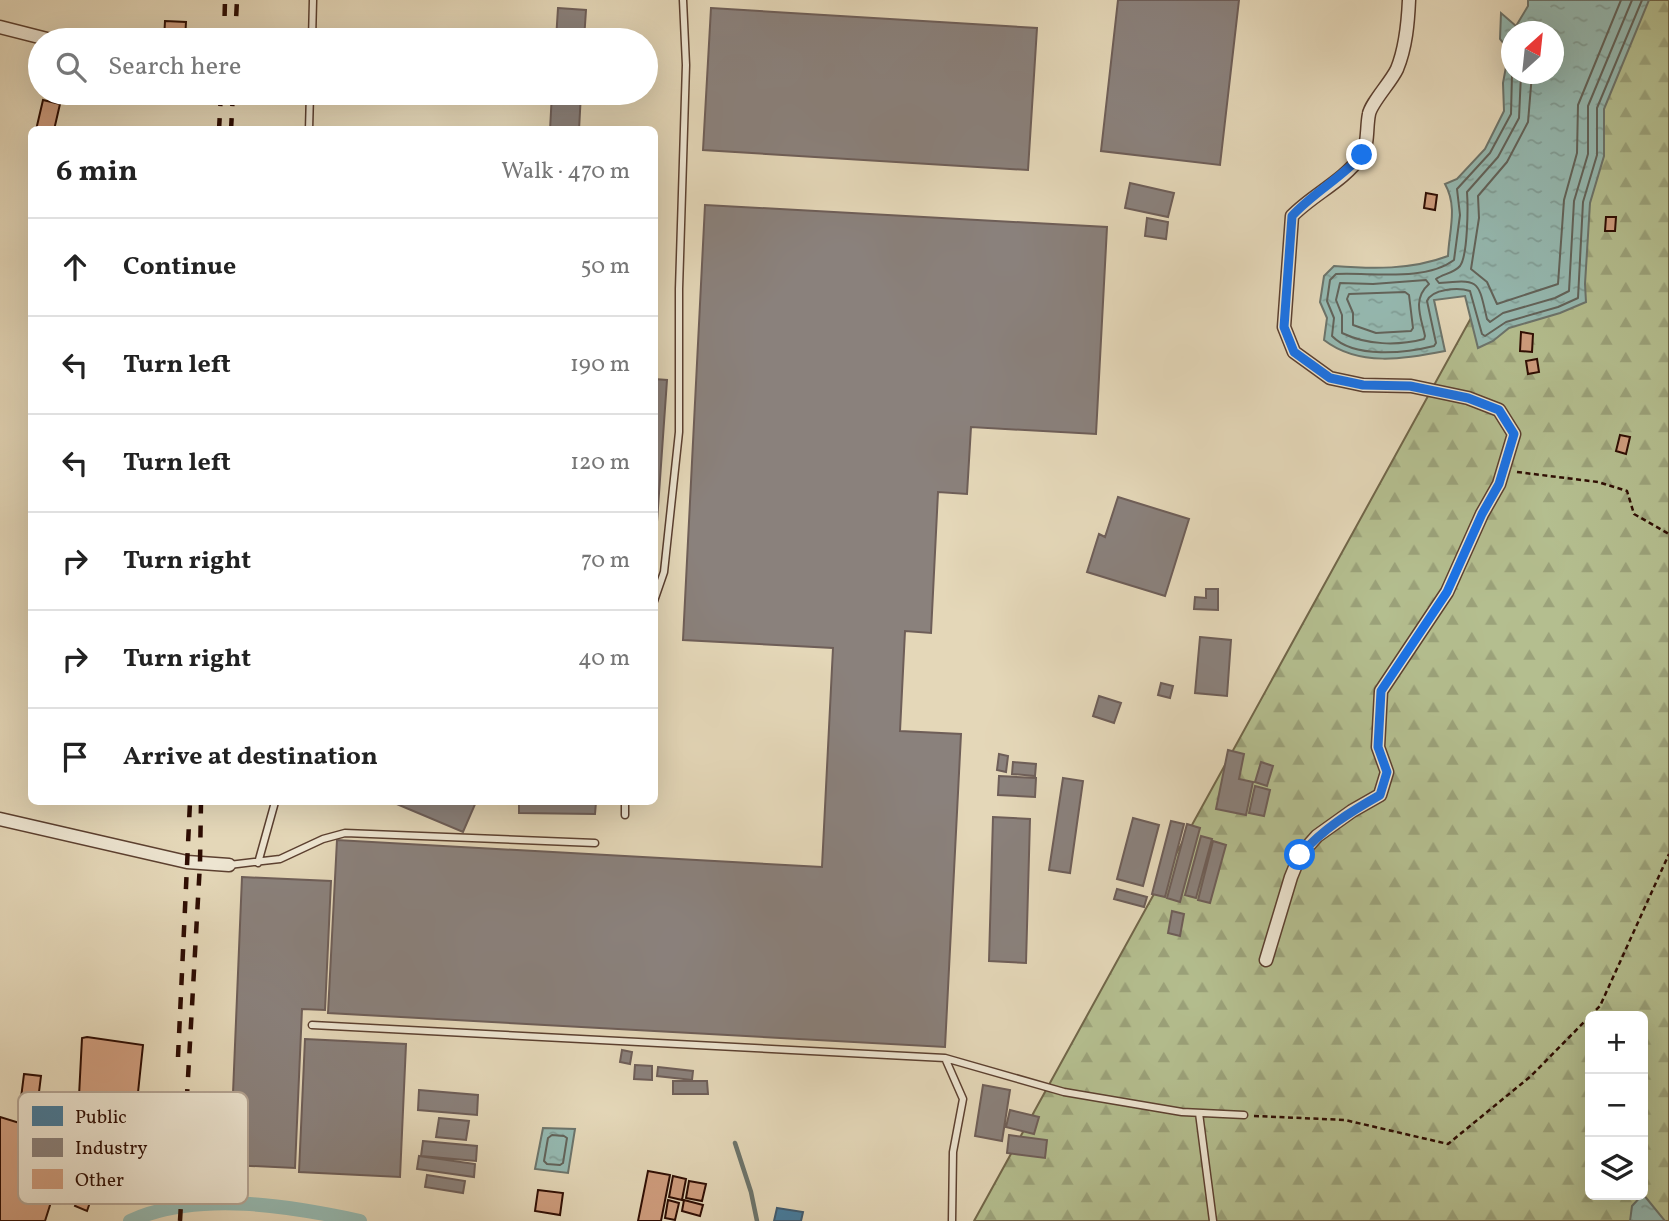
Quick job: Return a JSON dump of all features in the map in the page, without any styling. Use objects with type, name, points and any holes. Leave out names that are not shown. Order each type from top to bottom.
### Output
[{"type":"street","points":[[1266,960],[1300,855],[1326,830],[1380,795],[1387,772],[1378,747],[1381,691],[1447,592],[1482,514],[1499,484],[1514,434],[1499,410],[1468,398],[1410,386],[1363,385],[1330,378],[1294,352],[1284,327],[1292,216],[1347,171],[1362,155],[1369,112],[1397,68],[1407,30],[1409,0]]},
{"type":"street","points":[[0,27],[28,34]]},
{"type":"street","points":[[0,819],[187,862],[229,865]]},
{"type":"lane","points":[[312,28],[313,0]]},
{"type":"lane","points":[[658,589],[664,572],[679,432],[679,289],[686,65],[683,0]]},
{"type":"lane","points":[[309,126],[310,105]]},
{"type":"lane","points":[[258,863],[274,805]]},
{"type":"lane","points":[[625,805],[625,815]]},
{"type":"lane","points":[[229,865],[280,859],[334,835],[345,833],[595,843]]},
{"type":"lane","points":[[312,1026],[945,1058],[1064,1091],[1181,1112],[1244,1115]]},
{"type":"lane","points":[[945,1058],[963,1100],[953,1152],[952,1221]]},
{"type":"lane","points":[[1199,1113],[1213,1221]]},
{"type":"path","points":[[1503,471],[1598,482],[1627,491],[1634,514],[1669,534]]},
{"type":"path","points":[[1596,1011],[1601,1006],[1669,855]]},
{"type":"path","points":[[1244,1115],[1345,1120],[1448,1144],[1531,1076],[1585,1021]]},
{"type":"green space","points":[[1646,0],[1669,0],[1669,1221],[974,1221]]},
{"type":"water","points":[[1528,0],[1649,0],[1604,109],[1604,156],[1590,203],[1586,302],[1560,313],[1509,328],[1493,341],[1478,348],[1465,296],[1434,300],[1445,351],[1383,359],[1338,349],[1324,340],[1327,318],[1320,302],[1324,276],[1334,266],[1391,267],[1420,264],[1448,256],[1452,210],[1445,184],[1457,179],[1485,149],[1504,111],[1503,84],[1564,84],[1564,21],[1519,21],[1528,6]]},
{"type":"water","points":[[1501,13],[1510,21],[1501,21],[1501,40],[1500,39]]},
{"type":"water","points":[[543,1128],[575,1129],[568,1173],[535,1169]]},
{"type":"water","points":[[1638,1200],[1648,1200],[1665,1221],[1630,1221],[1632,1206]]},
{"type":"building: Public","points":[[777,1208],[803,1212],[801,1221],[774,1221]]},
{"type":"building: Industry","points":[[1118,0],[1239,0],[1220,165],[1101,151]]},
{"type":"building: Industry","points":[[558,8],[586,10],[585,28],[557,28]]},
{"type":"building: Industry","points":[[711,8],[1037,28],[1028,170],[703,150]]},
{"type":"building: Industry","points":[[551,105],[580,105],[579,126],[550,126]]},
{"type":"building: Industry","points":[[1130,183],[1174,193],[1168,217],[1125,208]]},
{"type":"building: Industry","points":[[705,205],[1107,227],[1096,434],[971,427],[967,494],[938,492],[931,633],[905,631],[900,731],[961,734],[945,1047],[328,1013],[337,840],[822,867],[833,648],[683,640]]},
{"type":"building: Industry","points":[[1147,218],[1168,222],[1166,239],[1145,236]]},
{"type":"building: Industry","points":[[658,379],[667,380],[658,508]]},
{"type":"building: Industry","points":[[1118,497],[1189,519],[1165,596],[1087,572],[1099,534],[1105,537]]},
{"type":"building: Industry","points":[[1206,589],[1218,589],[1218,610],[1194,609],[1195,597],[1206,598]]},
{"type":"building: Industry","points":[[1200,637],[1231,640],[1227,696],[1195,693]]},
{"type":"building: Industry","points":[[1161,683],[1173,686],[1170,698],[1158,695]]},
{"type":"building: Industry","points":[[1099,696],[1121,703],[1114,723],[1093,716]]},
{"type":"building: Industry","points":[[1228,750],[1244,754],[1239,779],[1253,782],[1246,815],[1216,809]]},
{"type":"building: Industry","points":[[999,754],[1008,756],[1006,772],[997,770]]},
{"type":"building: Industry","points":[[1013,762],[1036,764],[1035,776],[1012,774]]},
{"type":"building: Industry","points":[[1261,762],[1273,766],[1267,786],[1255,782]]},
{"type":"building: Industry","points":[[999,776],[1036,778],[1035,797],[998,795]]},
{"type":"building: Industry","points":[[1063,778],[1083,781],[1070,873],[1049,870]]},
{"type":"building: Industry","points":[[1255,786],[1270,790],[1264,816],[1249,813]]},
{"type":"building: Industry","points":[[399,805],[475,805],[463,832]]},
{"type":"building: Industry","points":[[519,805],[596,805],[595,814],[519,813]]},
{"type":"building: Industry","points":[[993,817],[1030,819],[1026,963],[989,961]]},
{"type":"building: Industry","points":[[1133,818],[1159,825],[1143,886],[1117,879]]},
{"type":"building: Industry","points":[[1171,821],[1184,824],[1165,897],[1152,894]]},
{"type":"building: Industry","points":[[1187,824],[1200,828],[1180,902],[1167,898]]},
{"type":"building: Industry","points":[[1201,836],[1212,839],[1196,898],[1185,895]]},
{"type":"building: Industry","points":[[1213,841],[1226,845],[1210,903],[1198,900]]},
{"type":"building: Industry","points":[[242,877],[331,881],[325,1010],[302,1009],[295,1168],[248,1166],[248,1092],[233,1092]]},
{"type":"building: Industry","points":[[1117,889],[1147,897],[1144,907],[1114,899]]},
{"type":"building: Industry","points":[[1172,911],[1184,914],[1180,936],[1168,933]]},
{"type":"building: Industry","points":[[305,1039],[406,1044],[400,1177],[299,1172]]},
{"type":"building: Industry","points":[[622,1050],[632,1052],[630,1064],[620,1062]]},
{"type":"building: Industry","points":[[635,1065],[652,1066],[652,1080],[634,1079]]},
{"type":"building: Industry","points":[[658,1067],[693,1071],[692,1080],[657,1076]]},
{"type":"building: Industry","points":[[673,1081],[707,1081],[708,1094],[673,1094]]},
{"type":"building: Industry","points":[[983,1085],[1010,1090],[1002,1141],[975,1136]]},
{"type":"building: Industry","points":[[419,1090],[478,1095],[477,1115],[418,1110]]},
{"type":"building: Industry","points":[[1010,1110],[1039,1117],[1034,1134],[1006,1127]]},
{"type":"building: Industry","points":[[439,1118],[469,1121],[466,1140],[436,1137]]},
{"type":"building: Industry","points":[[1009,1135],[1047,1140],[1045,1158],[1007,1153]]},
{"type":"building: Industry","points":[[423,1141],[477,1146],[476,1161],[421,1156]]},
{"type":"building: Industry","points":[[419,1156],[475,1164],[474,1177],[417,1169]]},
{"type":"building: Industry","points":[[427,1175],[465,1181],[463,1193],[425,1187]]},
{"type":"building: Other","points":[[165,21],[186,22],[186,28],[165,28]]},
{"type":"building: Other","points":[[42,105],[60,105],[55,126],[37,126]]},
{"type":"building: Other","points":[[1426,193],[1437,195],[1435,210],[1424,208]]},
{"type":"building: Other","points":[[1606,217],[1616,217],[1615,231],[1605,231]]},
{"type":"building: Other","points":[[1521,332],[1533,334],[1532,352],[1520,351]]},
{"type":"building: Other","points":[[1537,359],[1539,372],[1528,374],[1526,361]]},
{"type":"building: Other","points":[[1620,435],[1630,437],[1626,454],[1616,451]]},
{"type":"building: Other","points":[[82,1038],[143,1045],[138,1092],[79,1092]]},
{"type":"building: Other","points":[[24,1074],[41,1076],[39,1092],[22,1092]]},
{"type":"building: Other","points":[[0,1117],[18,1123],[18,1204],[50,1204],[45,1221],[0,1221]]},
{"type":"building: Other","points":[[648,1171],[670,1175],[661,1221],[638,1221]]},
{"type":"building: Other","points":[[673,1176],[686,1179],[682,1200],[669,1197]]},
{"type":"building: Other","points":[[689,1181],[706,1184],[702,1201],[686,1198]]},
{"type":"building: Other","points":[[538,1190],[563,1193],[560,1215],[535,1211]]},
{"type":"building: Other","points":[[668,1200],[679,1203],[675,1220],[665,1218]]},
{"type":"building: Other","points":[[684,1200],[703,1205],[700,1216],[682,1211]]},
{"type":"building: Other","points":[[76,1204],[89,1204],[87,1211]]},
{"type":"waterway","points":[[735,1143],[757,1221]]},
{"type":"waterway","points":[[130,1221],[157,1211],[204,1204]]},
{"type":"waterway","points":[[244,1204],[304,1210],[360,1221]]},
{"type":"railway","points":[[224,28],[225,0]]},
{"type":"railway","points":[[236,28],[237,0]]},
{"type":"railway","points":[[219,126],[220,105]]},
{"type":"railway","points":[[231,126],[232,105]]},
{"type":"railway","points":[[178,1057],[190,805]]},
{"type":"railway","points":[[187,1092],[201,805]]},
{"type":"railway","points":[[180,1221],[181,1204]]},
{"type":"route","points":[[1300,855],[1317,836],[1380,795],[1387,772],[1378,747],[1381,691],[1447,592],[1482,514],[1499,484],[1514,434],[1499,410],[1468,398],[1410,386],[1363,385],[1330,378],[1294,352],[1284,327],[1292,216],[1347,171],[1362,155]]}]
